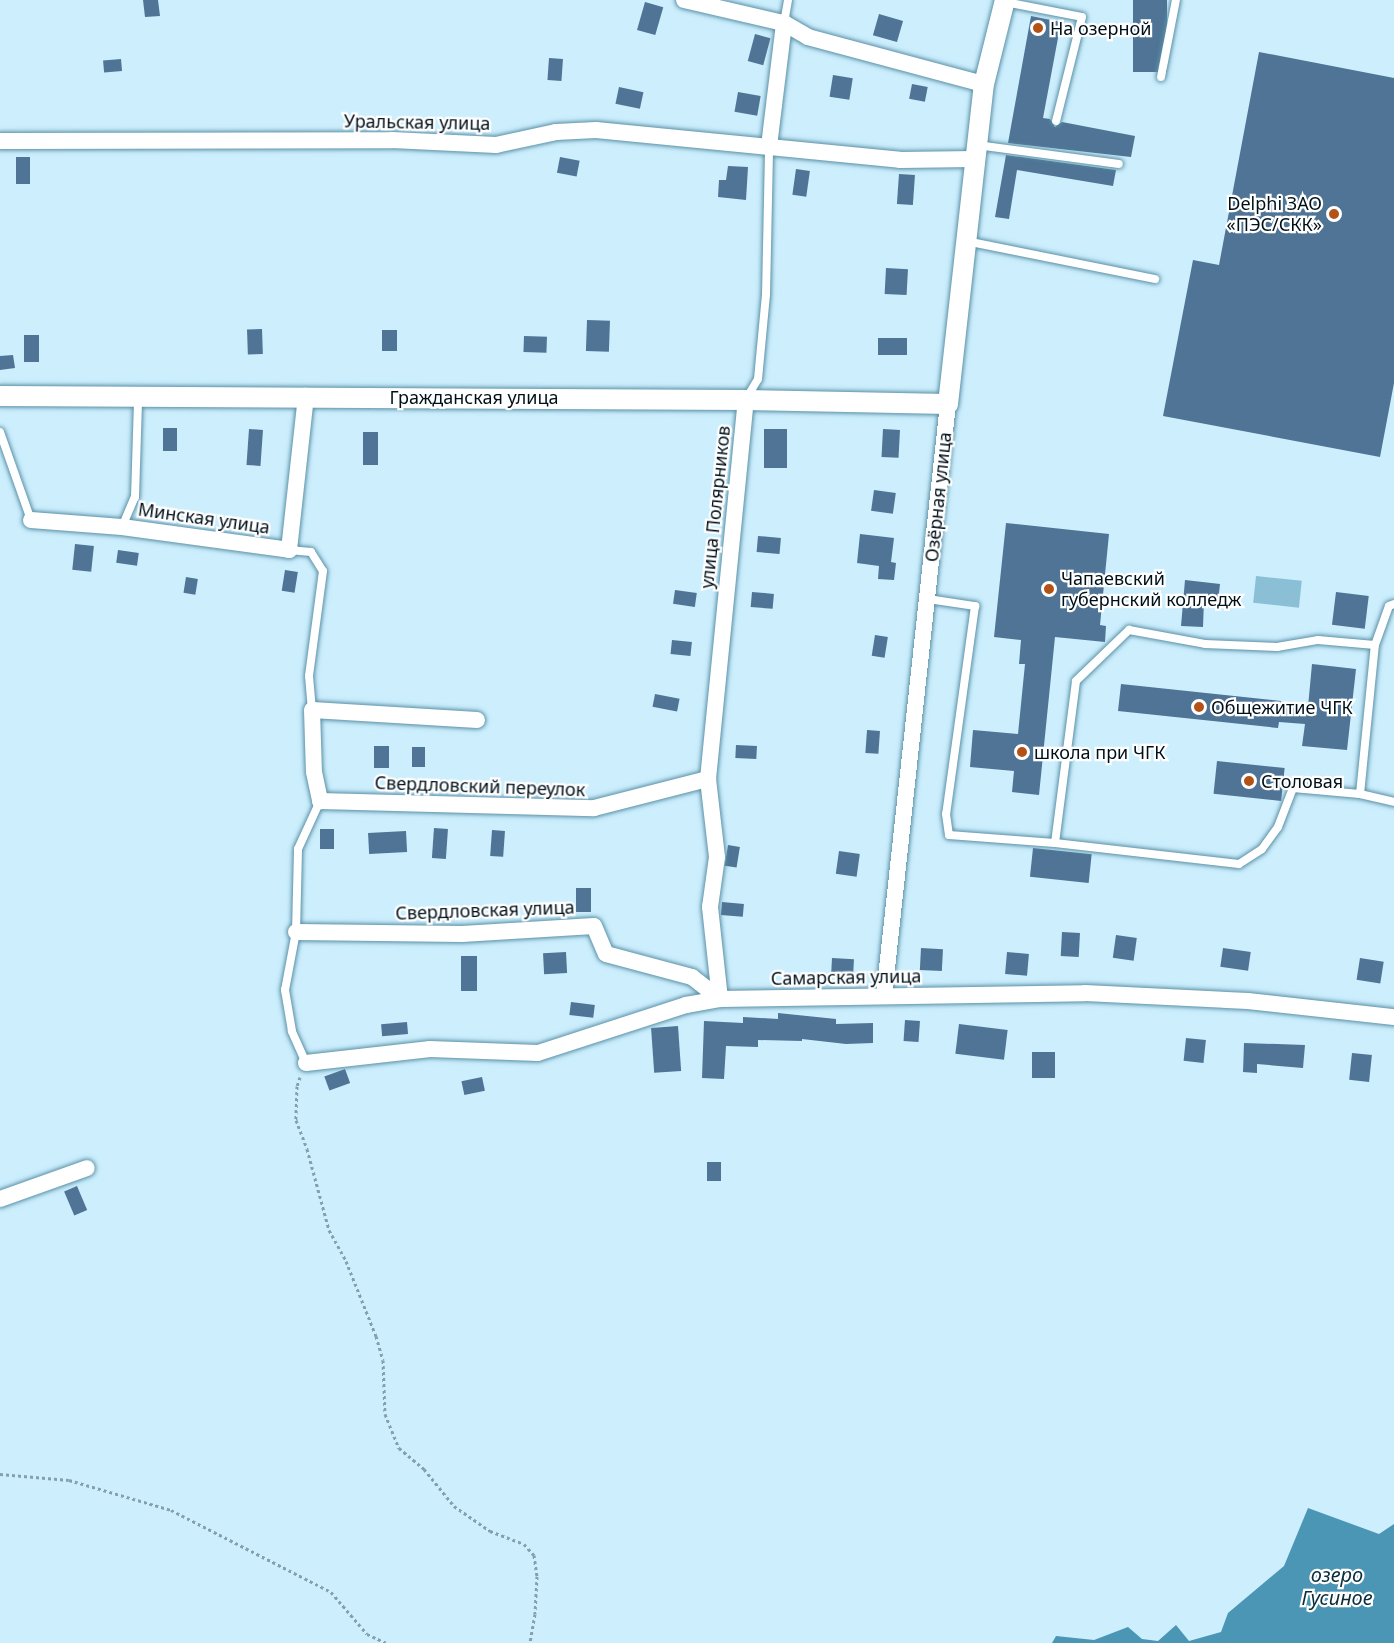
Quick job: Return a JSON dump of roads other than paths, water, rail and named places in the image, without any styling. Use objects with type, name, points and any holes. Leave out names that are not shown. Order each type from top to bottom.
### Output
[{"type":"street","points":[[684,0],[784,23],[808,38],[984,84]]},
{"type":"street","name":"Озёрная улица","points":[[884,996],[975,152],[984,84],[1005,1]]},
{"type":"street","name":"улица Полярников","points":[[769,146],[784,23]]},
{"type":"street","name":"Уральская улица","points":[[0,141],[392,140],[496,145],[556,132],[596,130],[900,160],[975,152]]},
{"type":"street","name":"Гражданская улица","points":[[0,396],[138,399],[306,396],[948,404]]},
{"type":"street","name":"Минская улица","points":[[31,520],[122,527],[289,550],[306,396]]},
{"type":"street","name":"улица Полярников","points":[[720,999],[710,907],[717,857],[708,779],[746,400]]},
{"type":"street","points":[[320,801],[314,772],[312,710],[477,720]]},
{"type":"street","name":"Свердловский переулок","points":[[320,801],[594,808],[708,779]]},
{"type":"street","name":"Свердловская улица","points":[[296,932],[462,934],[594,926],[606,954],[692,977],[720,999]]},
{"type":"street","name":"Самарская улица","points":[[306,1063],[430,1049],[538,1053],[686,1005],[720,999],[1085,993],[1248,1001],[1394,1017]]},
{"type":"street","points":[[0,1198],[87,1168]]},
{"type":"lane","points":[[784,23],[788,0]]},
{"type":"lane","points":[[1161,77],[1176,0]]},
{"type":"lane","points":[[1005,1],[1082,17],[1056,122]]},
{"type":"lane","name":"улица Полярников","points":[[746,400],[758,379],[766,295],[769,146]]},
{"type":"lane","points":[[975,152],[1119,164]]},
{"type":"lane","points":[[965,241],[1155,279]]},
{"type":"lane","points":[[122,527],[135,497],[138,399]]},
{"type":"lane","points":[[0,432],[31,520]]},
{"type":"lane","points":[[289,550],[311,552],[323,571],[309,676],[312,710]]},
{"type":"lane","points":[[928,599],[975,606],[946,814],[949,835],[1055,843],[1239,864],[1262,849],[1278,827],[1293,788],[1359,794],[1394,802]]},
{"type":"lane","points":[[1359,794],[1375,645],[1389,606],[1394,604]]},
{"type":"lane","points":[[1055,843],[1076,681],[1129,630],[1205,644],[1277,647],[1318,640],[1375,645]]},
{"type":"lane","points":[[306,1063],[292,1031],[285,990],[296,932],[294,914],[298,849],[320,801]]},
{"type":"water","name":"озеро Гусиное","points":[[1308,1508],[1379,1534],[1394,1524],[1394,1643],[1052,1643],[1056,1636],[1094,1640],[1128,1627],[1142,1639],[1158,1641],[1176,1625],[1189,1641],[1221,1632],[1228,1613],[1284,1566]]},
{"type":"place","name":"На озерной","points":[[1038,28]]},
{"type":"place","name":"Delphi ЗАО «ПЭС/СКК»","points":[[1334,214]]},
{"type":"place","name":"Чапаевский губернский колледж","points":[[1049,589]]},
{"type":"place","name":"Общежитие ЧГК","points":[[1199,707]]},
{"type":"place","name":"школа при ЧГК","points":[[1022,752]]},
{"type":"place","name":"Столовая","points":[[1249,781]]}]
